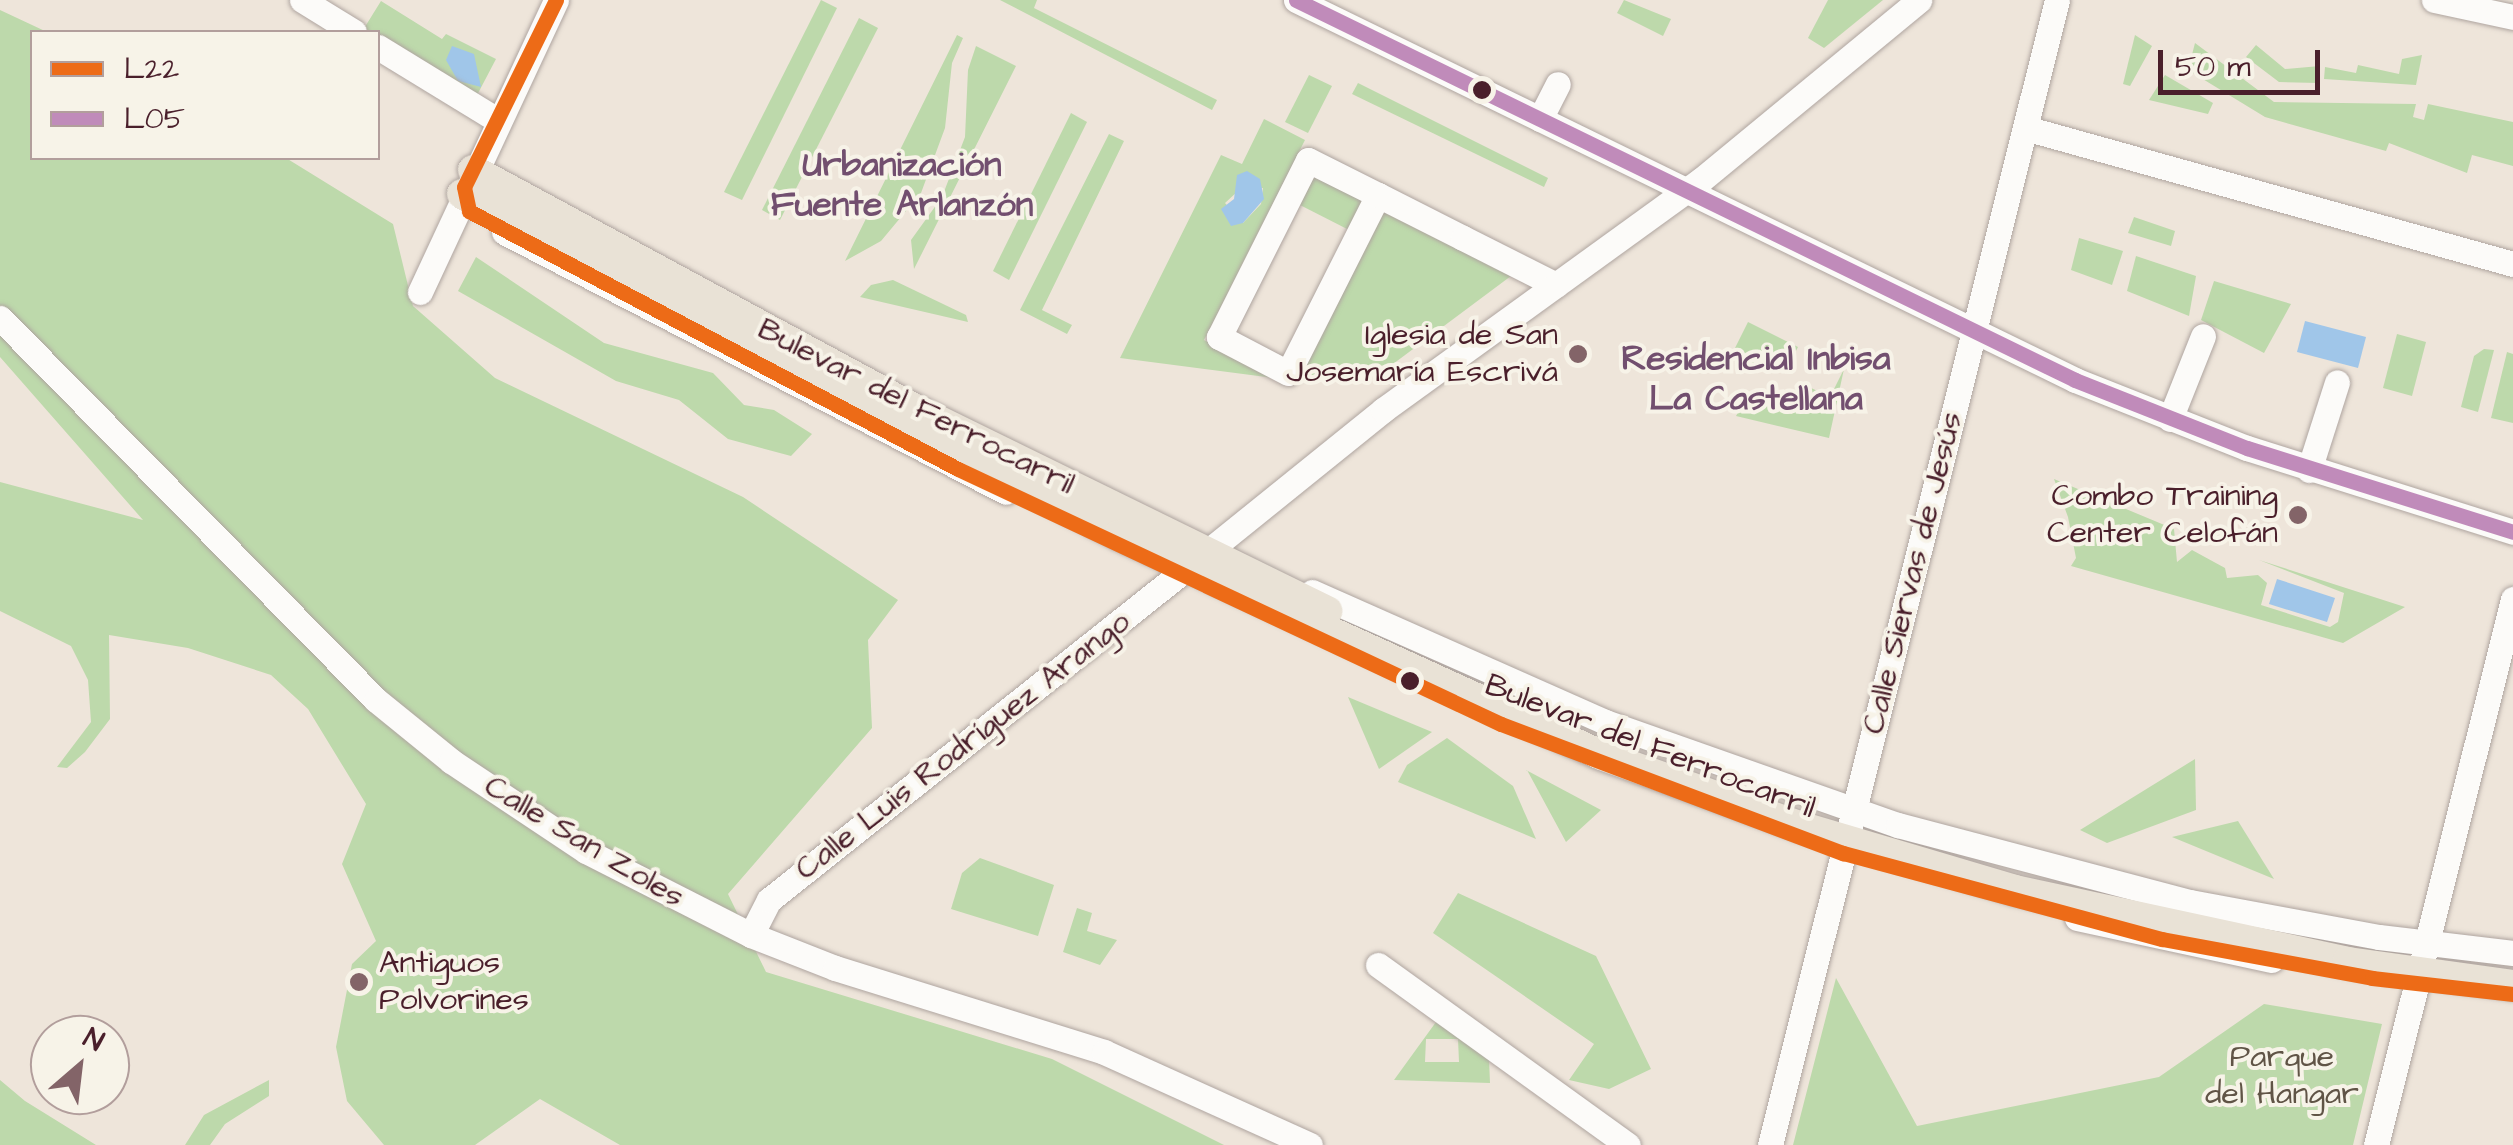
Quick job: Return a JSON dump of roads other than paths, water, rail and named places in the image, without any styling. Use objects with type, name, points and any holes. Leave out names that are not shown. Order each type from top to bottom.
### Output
[{"type":"main road","name":"Bulevar del Ferrocarril","points":[[471,174],[858,405],[1197,560],[1600,754],[2113,915],[2424,965],[2513,985]]},
{"type":"main road","name":"Bulevar del Ferrocarril","points":[[2424,965],[2513,964]]},
{"type":"street","points":[[302,0],[351,30]]},
{"type":"street","points":[[420,292],[458,217],[471,174],[556,0]]},
{"type":"street","points":[[1296,0],[1327,7],[1540,119],[1974,330],[2170,419],[2309,470],[2513,532]]},
{"type":"street","name":"Calle Luis Rodríguez Arango","points":[[751,935],[769,900],[1384,410],[1686,190],[1918,0]]},
{"type":"street","name":"Calle Siervas de Jesús","points":[[1770,1145],[2056,0]]},
{"type":"street","points":[[2434,0],[2513,17]]},
{"type":"street","points":[[380,48],[498,120]]},
{"type":"street","points":[[1540,119],[1558,84]]},
{"type":"street","points":[[2024,128],[2513,264]]},
{"type":"street","points":[[1378,195],[1288,373],[1219,337],[1308,160],[1378,195],[1556,285]]},
{"type":"street","name":"Calle San Zoles","points":[[0,318],[397,718],[586,852],[751,935],[836,968],[1119,1058],[1310,1145]]},
{"type":"street","points":[[2170,419],[2203,336]]},
{"type":"street","points":[[2309,470],[2337,382]]},
{"type":"street","points":[[2376,1145],[2513,599]]},
{"type":"street","name":"Bulevar del Ferrocarril","points":[[2424,965],[2513,952]]},
{"type":"street","points":[[1378,965],[1628,1145]]},
{"type":"street","name":"Bulevar del Ferrocarril","points":[[2424,965],[2513,994]]},
{"type":"water","points":[[452,46],[474,54],[481,87],[458,81],[446,60]]},
{"type":"water","points":[[1247,171],[1260,179],[1264,199],[1243,223],[1231,226],[1221,209],[1234,199],[1237,175]]},
{"type":"water","points":[[2305,321],[2366,337],[2358,368],[2297,352]]},
{"type":"water","points":[[2277,579],[2335,598],[2327,622],[2269,604]]},
{"type":"place","name":"Iglesia de San Josemaría Escrivá","points":[[1578,354]]},
{"type":"place","name":"Combo Training Center Celofán","points":[[2298,515]]},
{"type":"place","name":"Antiguos Polvorines","points":[[359,982]]},
{"type":"district","name":"Urbanización Fuente Arlanzón","points":[[902,185]]},
{"type":"district","name":"Residencial Inbisa La Castellana","points":[[1756,379]]},
{"type":"park label","name":"Parque del Hangar","points":[[2282,1076]]}]
